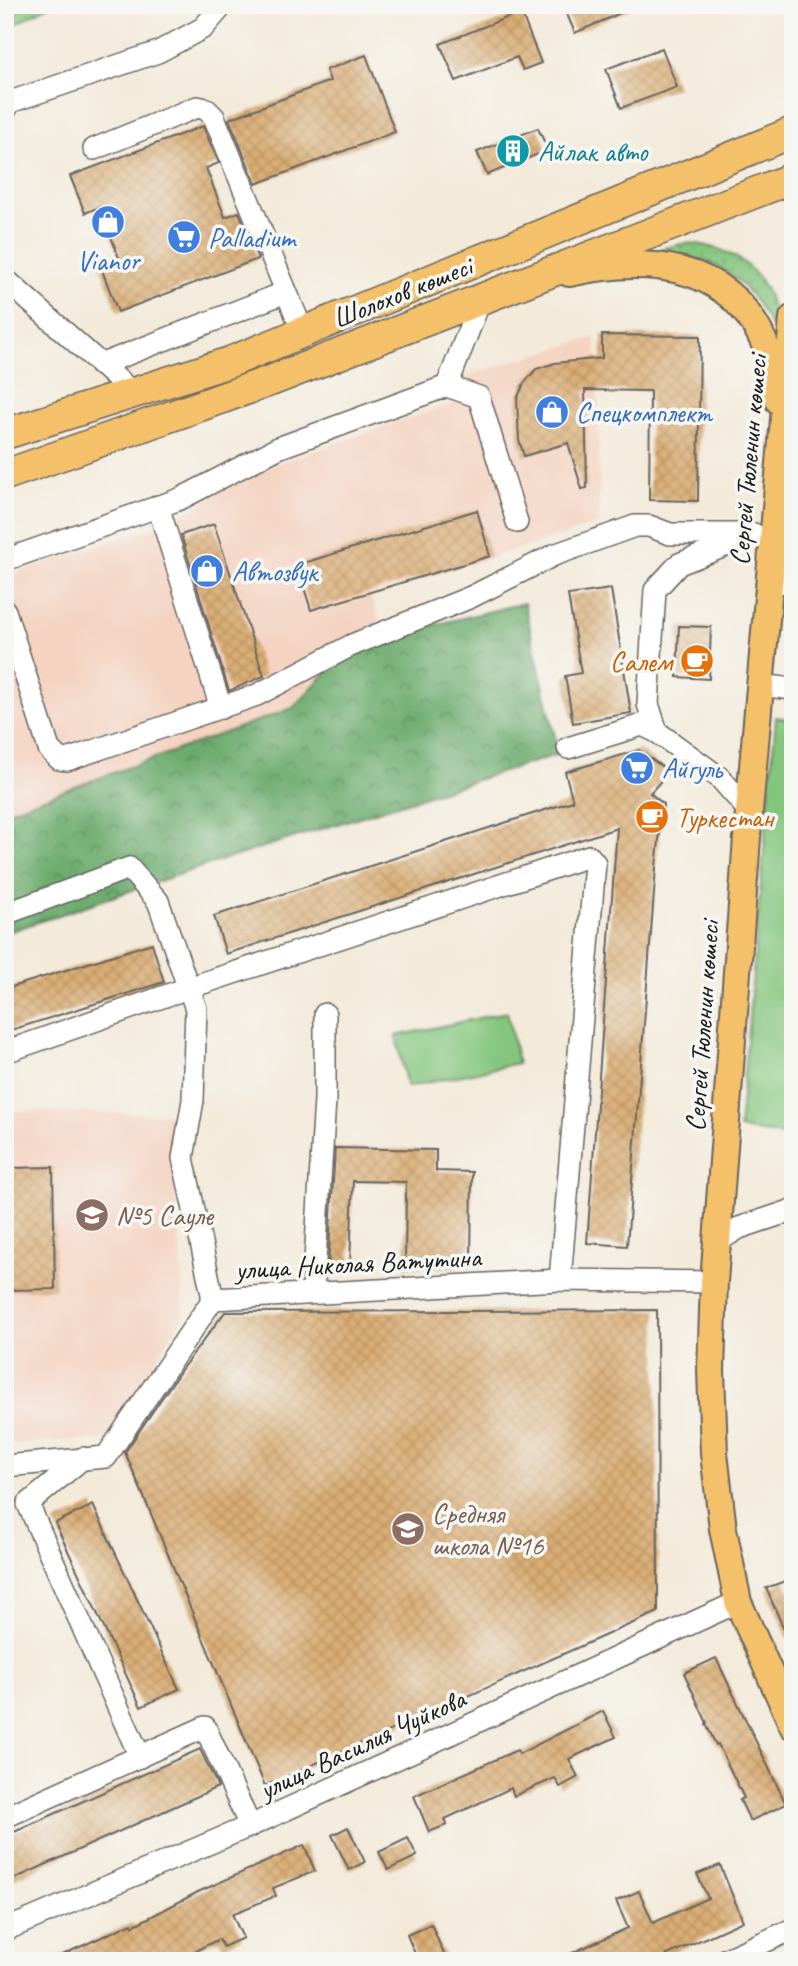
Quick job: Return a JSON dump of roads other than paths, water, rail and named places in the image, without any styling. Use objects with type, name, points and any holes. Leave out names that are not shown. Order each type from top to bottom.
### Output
[{"type":"highway","name":"Шолохов көшесі","points":[[5,434],[230,362],[793,132]]},
{"type":"highway","name":"Шолохов көшесі","points":[[5,475],[270,381],[793,178]]},
{"type":"main road","points":[[528,282],[582,270],[617,266],[656,266],[690,271],[717,284],[739,304],[764,343],[783,426]]},
{"type":"main road","name":"Сергей Тюленин көшесі","points":[[792,331],[783,426],[763,534],[780,590],[759,685],[714,1282],[711,1370],[715,1453],[723,1529],[738,1602],[786,1695],[793,1726]]},
{"type":"street","points":[[5,111],[10,102],[158,52],[203,28],[223,5]]},
{"type":"street","points":[[94,149],[197,107],[206,109],[214,117],[303,332]]},
{"type":"street","points":[[5,279],[132,393]]},
{"type":"street","points":[[100,365],[286,292]]},
{"type":"street","points":[[447,386],[480,301]]},
{"type":"street","points":[[5,560],[180,499],[278,448],[447,386],[479,397],[517,522]]},
{"type":"street","points":[[158,506],[221,708]]},
{"type":"street","points":[[5,611],[50,749],[59,759],[77,758],[257,695],[352,645],[471,597],[554,555],[635,526],[649,526],[670,534],[763,534]]},
{"type":"street","points":[[657,732],[648,704],[655,590],[678,564],[763,534]]},
{"type":"street","points":[[780,590],[793,573]]},
{"type":"street","points":[[759,685],[793,689]]},
{"type":"street","points":[[568,748],[642,725],[657,732],[720,778],[749,811]]},
{"type":"street","points":[[5,1052],[188,988],[589,856],[595,863],[560,1280]]},
{"type":"street","points":[[5,914],[129,868],[158,901],[196,1009],[193,1087],[183,1158],[212,1299]]},
{"type":"street","points":[[313,1293],[325,1100],[325,1014]]},
{"type":"street","points":[[718,1241],[739,1228],[793,1210]]},
{"type":"street","name":"улица Николая Ватутина","points":[[5,1466],[106,1457],[212,1299],[560,1280],[714,1282]]},
{"type":"street","points":[[83,1458],[28,1504],[139,1757]]},
{"type":"street","name":"улица Василия Чуйкова","points":[[5,1930],[250,1826],[738,1602]]},
{"type":"street","points":[[5,1816],[205,1727],[250,1826]]},
{"type":"street","points":[[722,1961],[793,1929]]},
{"type":"place","name":"Айлак авто","points":[[513,151]]},
{"type":"place","name":"Vianor","points":[[108,222]]},
{"type":"place","name":"Palladium","points":[[184,237]]},
{"type":"place","name":"Спецкомплект","points":[[552,412]]},
{"type":"place","name":"Автозвук","points":[[207,571]]},
{"type":"place","name":"Салем","points":[[697,661]]},
{"type":"place","name":"Айгуль","points":[[637,768]]},
{"type":"place","name":"Туркестан","points":[[652,817]]},
{"type":"place","name":"№5 Сауле","points":[[92,1215]]},
{"type":"place","name":"Средняя школа №16","points":[[408,1529]]}]
